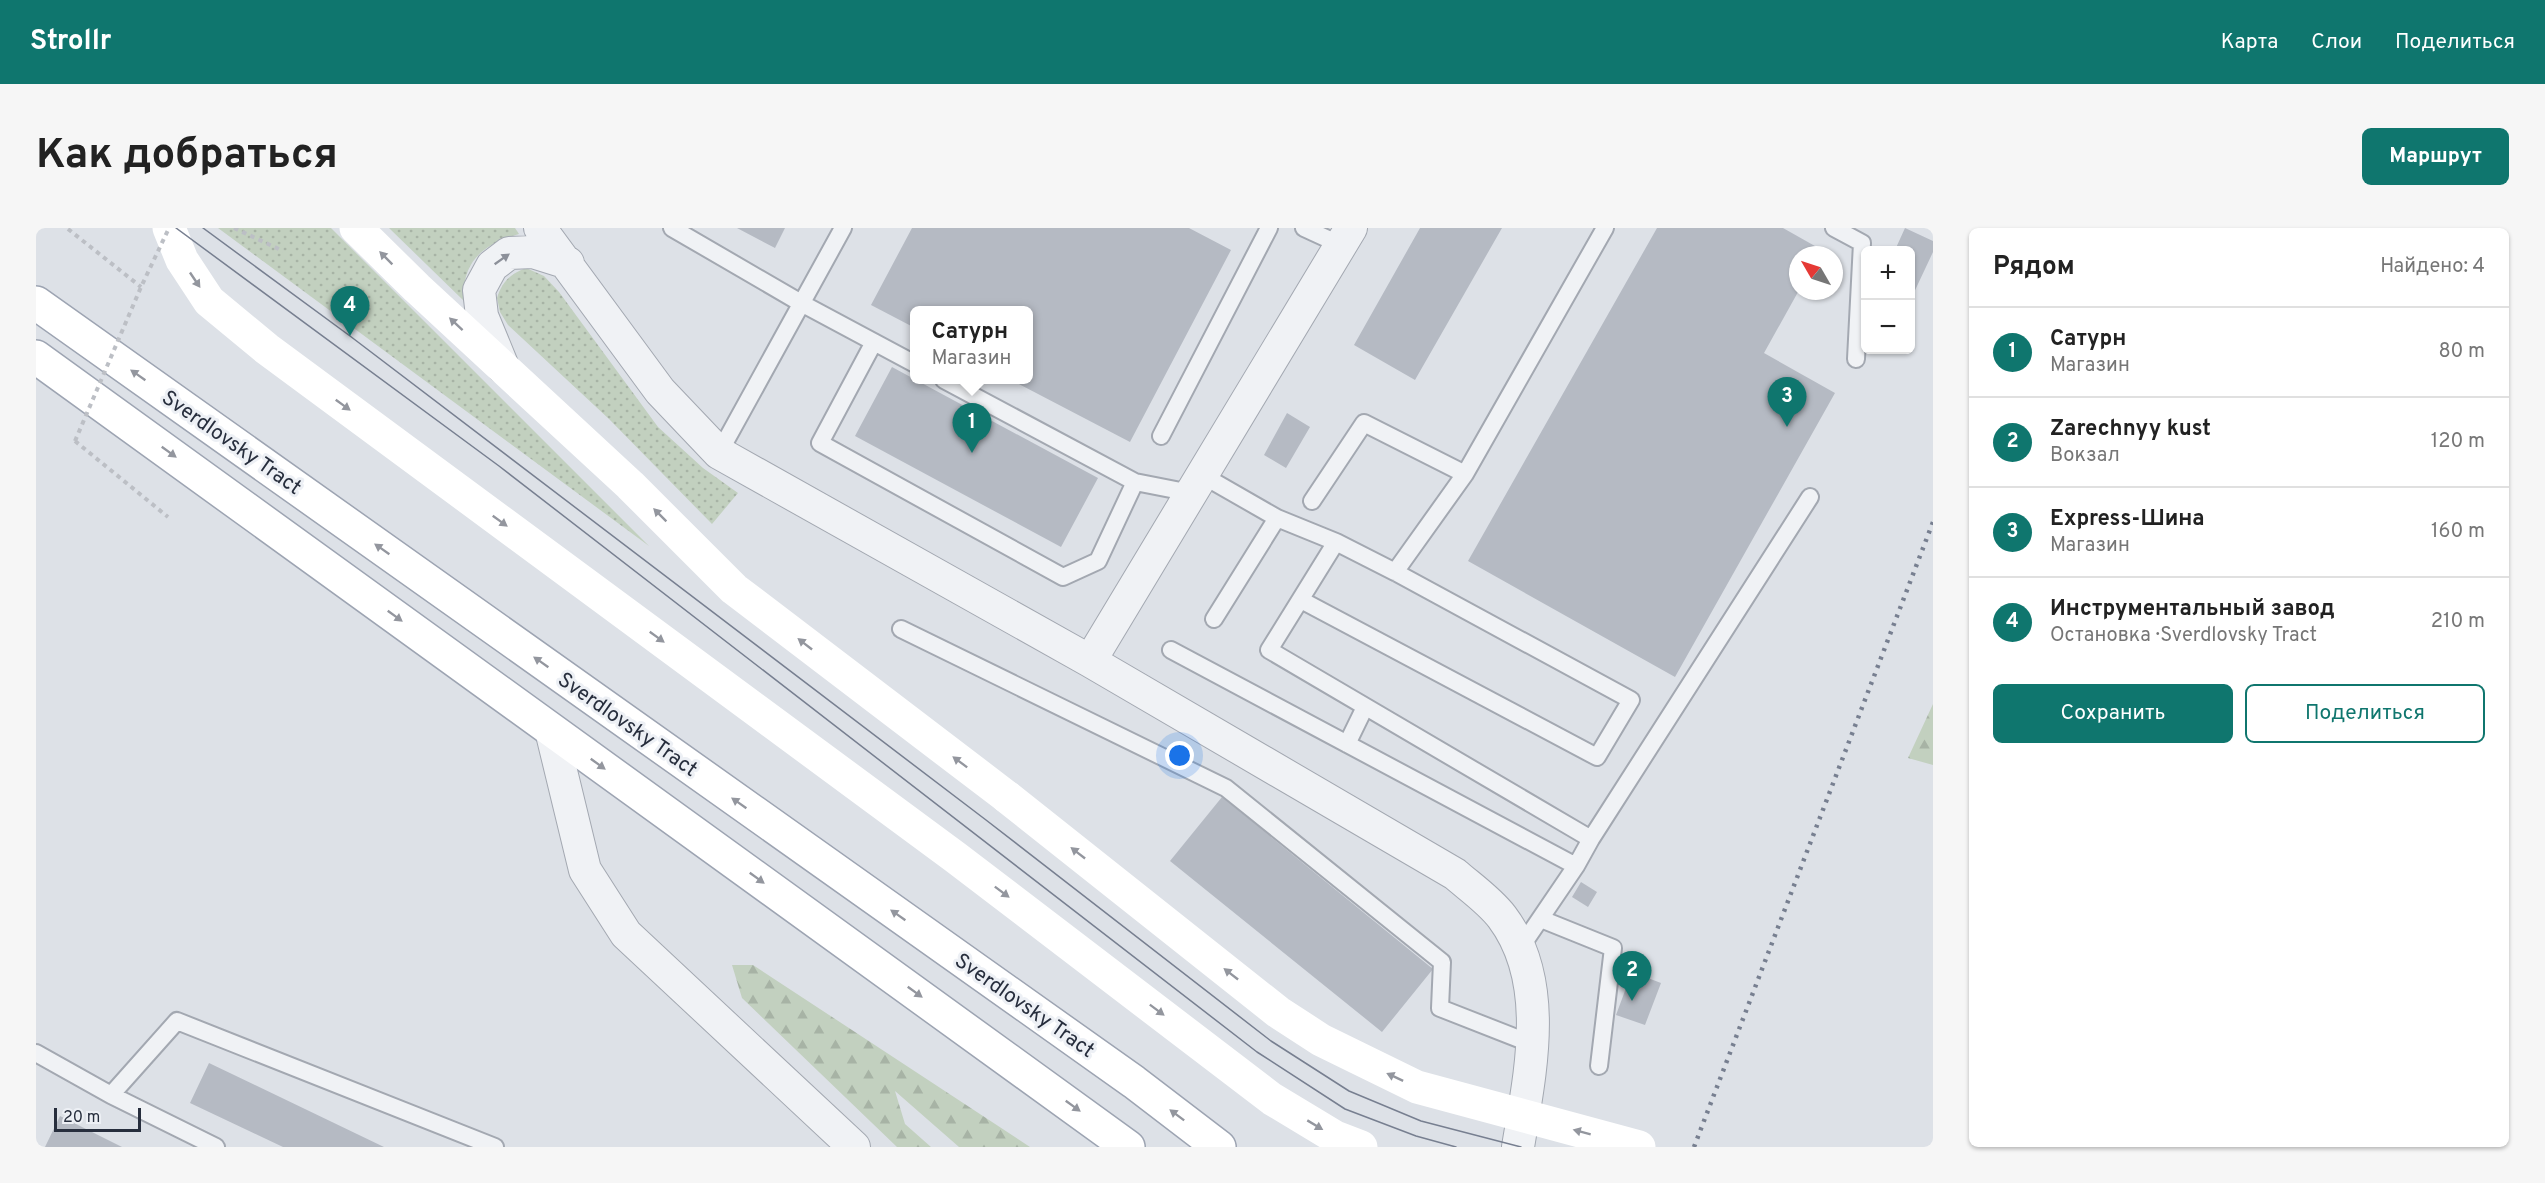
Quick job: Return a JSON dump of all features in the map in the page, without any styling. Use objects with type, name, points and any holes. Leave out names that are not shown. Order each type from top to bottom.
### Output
[{"type":"main road","points":[[169,228],[182,260],[209,301],[267,349],[955,856],[1272,1099],[1335,1137],[1362,1147]]},
{"type":"main road","points":[[356,228],[630,485],[734,590],[1007,797],[1278,1012],[1321,1040],[1417,1087],[1639,1147]]},
{"type":"main road","name":"Sverdlovsky Tract","points":[[36,303],[1134,1083],[1219,1147]]},
{"type":"main road","name":"Sverdlovsky Tract","points":[[36,357],[1116,1138]]},
{"type":"street","points":[[540,228],[660,391],[719,453],[1090,660],[1455,874],[1501,915],[1521,946],[1529,977],[1532,1044],[1518,1147]]},
{"type":"street","points":[[1090,660],[1346,237]]},
{"type":"street","points":[[502,367],[482,316],[479,290],[492,266],[509,253],[533,252],[568,263]]},
{"type":"street","points":[[551,730],[585,870],[626,934],[854,1147]]},
{"type":"lane","points":[[672,228],[801,303],[910,361]]},
{"type":"lane","points":[[719,453],[843,228]]},
{"type":"lane","points":[[1161,436],[1269,228]]},
{"type":"lane","points":[[1304,228],[1346,237]]},
{"type":"lane","points":[[1395,572],[1465,474],[1605,228]]},
{"type":"lane","points":[[1834,228],[1862,243],[1856,359]]},
{"type":"lane","points":[[874,342],[820,443],[1063,577],[1098,561],[1135,482]]},
{"type":"lane","points":[[951,384],[1135,482],[1197,484],[1336,542],[1631,700],[1597,757],[1301,600]]},
{"type":"lane","points":[[1312,501],[1364,423],[1465,474]]},
{"type":"lane","points":[[1521,946],[1576,866],[1591,838],[1810,497]]},
{"type":"lane","points":[[1214,619],[1278,518]]},
{"type":"lane","points":[[1336,542],[1269,650],[1591,838]]},
{"type":"lane","points":[[901,629],[1226,788],[1442,962],[1440,1008],[1532,1044]]},
{"type":"lane","points":[[1171,650],[1576,866]]},
{"type":"lane","points":[[1347,744],[1365,707]]},
{"type":"lane","points":[[1541,919],[1613,948],[1599,1066]]},
{"type":"lane","points":[[111,1095],[177,1021],[495,1147]]},
{"type":"lane","points":[[36,1053],[111,1095],[216,1147]]},
{"type":"path","points":[[168,516],[75,441],[169,228]]},
{"type":"path","points":[[234,228],[283,251]]},
{"type":"path","points":[[68,229],[141,287]]},
{"type":"green space","points":[[218,228],[331,228],[649,546]]},
{"type":"green space","points":[[389,228],[515,228],[519,234],[495,243],[477,256],[466,275],[464,301]]},
{"type":"green space","points":[[526,268],[544,276],[559,292],[658,427],[703,468],[738,493],[712,524],[609,419],[508,325],[500,312],[497,298],[507,279]]},
{"type":"green space","points":[[1933,704],[1933,765],[1908,758]]},
{"type":"green space","points":[[732,965],[753,965],[1030,1147],[959,1147],[895,1091],[905,1124],[931,1147],[897,1147],[742,998]]},
{"type":"building","points":[[737,228],[785,228],[775,248]]},
{"type":"building","points":[[912,228],[1189,228],[1231,250],[1130,442],[1019,384],[1033,384],[1033,306],[910,306],[910,325],[871,305]]},
{"type":"building","points":[[1420,228],[1502,228],[1415,380],[1354,345]]},
{"type":"building","points":[[1657,228],[1783,228],[1815,246],[1789,246],[1789,300],[1794,300],[1764,353],[1835,393],[1675,677],[1468,561]]},
{"type":"building","points":[[1905,228],[1933,241],[1933,252],[1915,290],[1915,246],[1897,246]]},
{"type":"building","points":[[892,367],[910,377],[910,384],[924,384],[1098,478],[1061,547],[855,436]]},
{"type":"building","points":[[1287,413],[1310,427],[1286,468],[1264,455]]},
{"type":"building","points":[[1222,797],[1433,969],[1382,1032],[1170,861]]},
{"type":"building","points":[[1581,882],[1597,892],[1588,907],[1572,897]]},
{"type":"building","points":[[1632,972],[1661,983],[1645,1025],[1616,1015]]},
{"type":"building","points":[[209,1063],[384,1147],[283,1147],[190,1103]]},
{"type":"building","points":[[60,1116],[122,1147],[45,1147]]},
{"type":"tram line","points":[[176,228],[499,466],[1257,1052],[1345,1109],[1416,1136],[1456,1147]]},
{"type":"tram line","points":[[203,228],[350,336],[986,820],[1271,1041],[1349,1091],[1421,1121],[1521,1147]]},
{"type":"railway","points":[[1694,1147],[1933,522]]},
{"type":"place","name":"Инструментальный завод","points":[[350,336]]},
{"type":"place","name":"Express-Шина","points":[[1787,427]]},
{"type":"place","name":"Сатурн","points":[[972,453]]},
{"type":"place","name":"Zarechnyy kust","points":[[1632,1001]]}]
